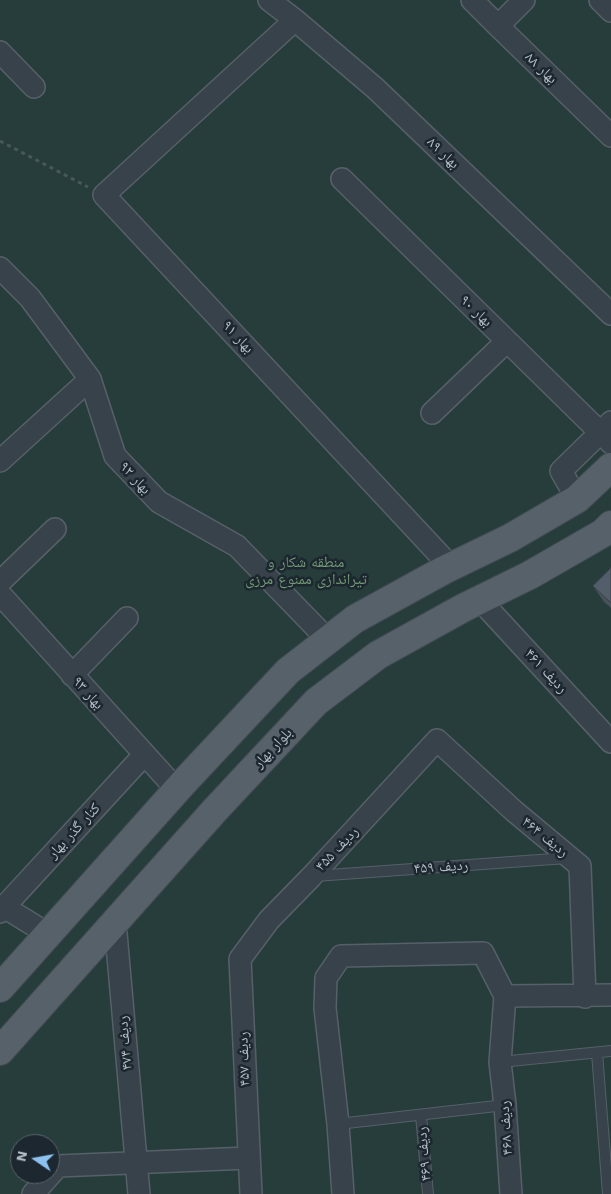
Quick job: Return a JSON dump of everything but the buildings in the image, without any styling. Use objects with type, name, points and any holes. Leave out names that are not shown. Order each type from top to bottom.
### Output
[{"type":"main road","points":[[0,988],[177,790],[288,671],[355,619],[451,567],[510,538],[577,499],[611,467]]},
{"type":"main road","name":"بلوار بهار","points":[[0,1051],[215,810],[316,702],[378,654],[530,575],[603,533],[611,525]]},
{"type":"street","name":"بهار ۸۹","points":[[269,0],[375,88],[611,314]]},
{"type":"street","name":"بهار ۸۸","points":[[472,0],[611,136]]},
{"type":"street","points":[[498,26],[524,0]]},
{"type":"street","points":[[600,0],[611,11]]},
{"type":"street","points":[[104,195],[295,20]]},
{"type":"street","points":[[0,52],[34,87]]},
{"type":"street","name":"بهار ۹۰","points":[[342,179],[507,342],[607,432]]},
{"type":"street","name":"بهار ۹۱","points":[[104,195],[451,567]]},
{"type":"street","name":"بهار ۹۲","points":[[0,268],[30,298],[90,379],[115,456],[159,502],[237,546],[328,640]]},
{"type":"street","points":[[432,413],[507,342]]},
{"type":"street","points":[[0,460],[90,379]]},
{"type":"street","points":[[577,499],[561,471],[607,432]]},
{"type":"street","points":[[0,582],[55,530]]},
{"type":"street","name":"بهار ۹۳","points":[[0,594],[177,790]]},
{"type":"street","name":"ردیف ۴۶۱","points":[[480,600],[611,742]]},
{"type":"street","points":[[72,675],[127,618]]},
{"type":"street","name":"ردیف ۴۶۴","points":[[437,740],[514,811],[580,866],[585,997]]},
{"type":"street","name":"ردیف ۴۵۵","points":[[240,959],[269,920],[437,740]]},
{"type":"street","name":"کنار گذر بهار","points":[[48,934],[2,910],[144,755]]},
{"type":"street","name":"ردیف ۴۷۴","points":[[115,922],[139,1194]]},
{"type":"street","points":[[343,1194],[338,1124],[325,1008],[326,978],[341,956],[483,953],[504,996],[611,996]]},
{"type":"street","name":"ردیف ۴۵۷","points":[[240,959],[251,1194]]},
{"type":"street","name":"ردیف ۴۶۸","points":[[504,996],[500,1062],[505,1105],[510,1194]]},
{"type":"street","points":[[33,1194],[58,1166],[248,1158]]},
{"type":"lane","name":"ردیف ۴۵۹","points":[[311,876],[570,858]]},
{"type":"lane","points":[[500,1062],[611,1051]]},
{"type":"lane","points":[[597,1053],[608,1194]]},
{"type":"lane","points":[[338,1124],[505,1105]]},
{"type":"lane","name":"ردیف ۴۶۹","points":[[421,1115],[428,1194]]},
{"type":"path","points":[[0,141],[104,195]]},
{"type":"green space","name":"منطقه شکار و تیراندازی ممنوع مرزی","points":[[0,0],[611,0],[611,1194],[0,1194]]}]
